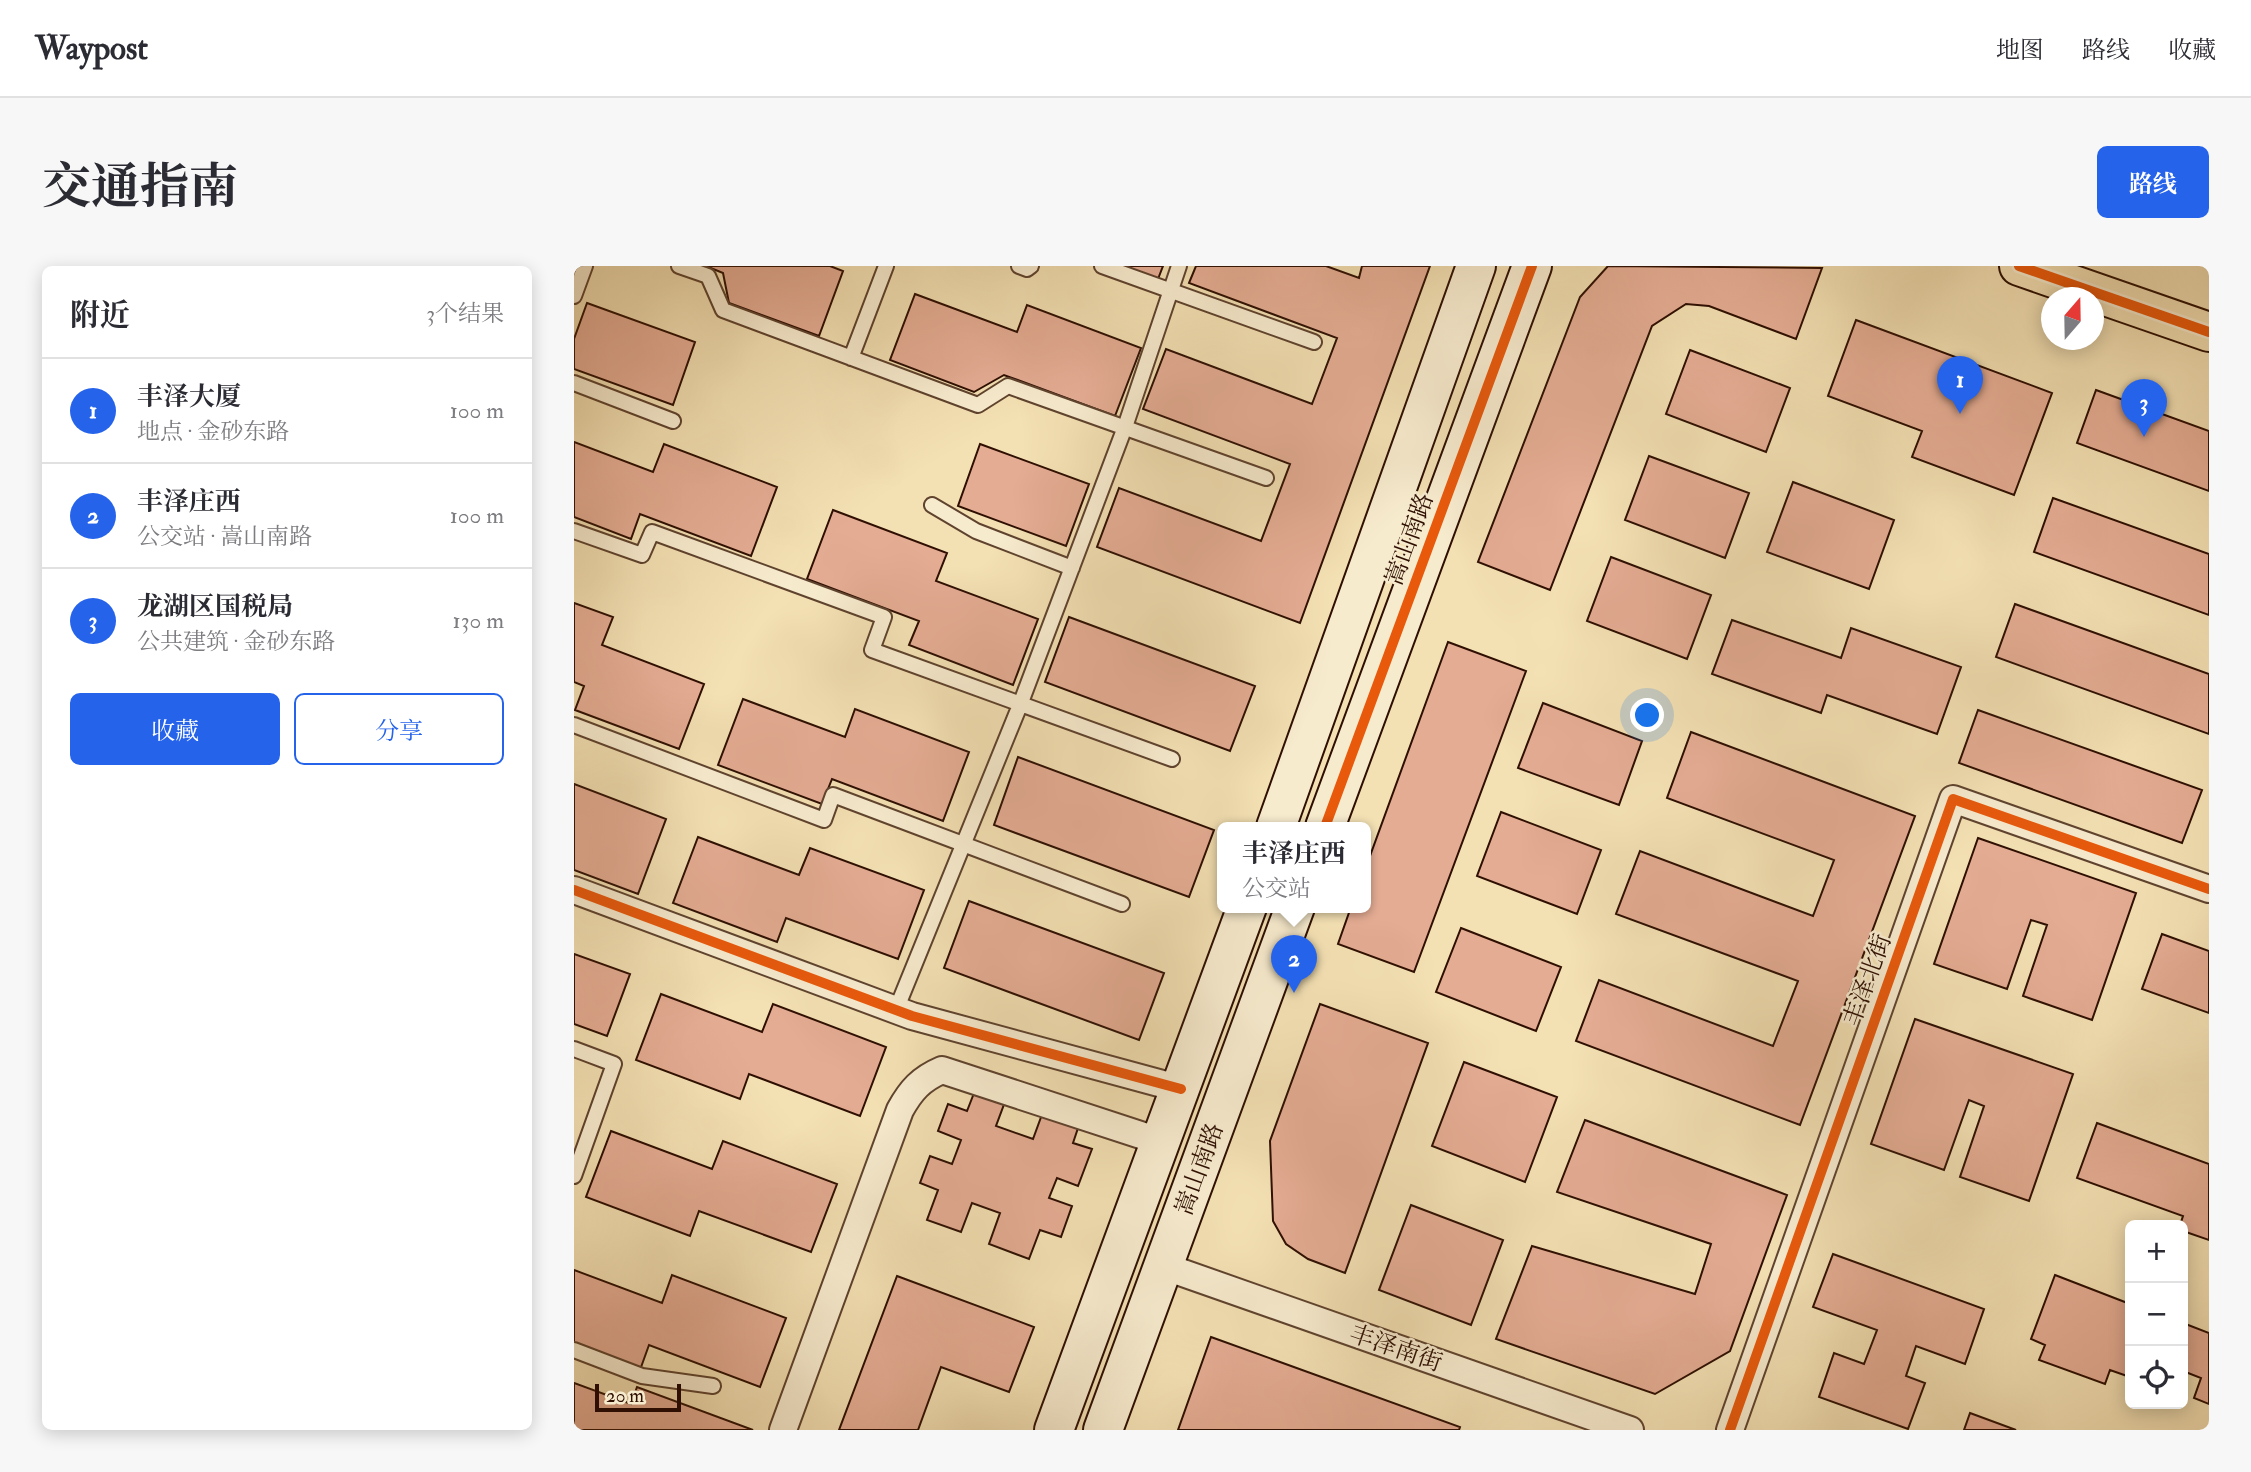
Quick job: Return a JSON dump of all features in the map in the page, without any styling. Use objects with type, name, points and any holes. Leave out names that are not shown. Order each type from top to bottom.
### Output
[{"type":"main road","points":[[2019,266],[2209,332]]},
{"type":"street","name":"嵩山南路","points":[[1278,822],[1476,266]]},
{"type":"street","name":"嵩山南路","points":[[1327,822],[1532,266]]},
{"type":"street","name":"丰泽北街","points":[[1730,1430],[1953,799],[2209,889]]},
{"type":"street","points":[[574,891],[958,1031],[1181,1089]]},
{"type":"street","name":"嵩山南路","points":[[1055,1430],[1245,913]]},
{"type":"street","name":"嵩山南路","points":[[1103,1430],[1294,913]]},
{"type":"street","points":[[783,1430],[900,1110],[911,1090],[926,1076],[942,1070],[1162,1142]]},
{"type":"street","name":"丰泽南街","points":[[1163,1266],[1630,1430]]},
{"type":"lane","points":[[574,296],[585,266]]},
{"type":"lane","points":[[679,266],[708,276],[723,310],[978,405],[1008,386],[1266,478]]},
{"type":"lane","points":[[851,358],[886,266]]},
{"type":"lane","points":[[1019,266],[1027,269],[1031,266]]},
{"type":"lane","points":[[1102,266],[1314,342]]},
{"type":"lane","points":[[896,1010],[1020,705],[1125,427],[1180,266]]},
{"type":"lane","points":[[574,383],[673,421]]},
{"type":"lane","points":[[932,505],[976,531],[1072,568]]},
{"type":"lane","points":[[574,531],[642,555],[652,532],[884,617],[872,650],[1172,759]]},
{"type":"lane","points":[[574,725],[824,821],[833,795],[1122,904]]},
{"type":"lane","points":[[574,1049],[614,1064],[574,1176]]},
{"type":"lane","points":[[574,1350],[642,1376],[713,1386]]},
{"type":"building","points":[[706,266],[830,266],[843,271],[819,336],[729,303],[723,273]]},
{"type":"building","points":[[1122,266],[1163,266],[1158,279]]},
{"type":"building","points":[[1196,266],[1326,266],[1359,278],[1362,266],[1430,266],[1300,623],[1097,547],[1119,488],[1261,541],[1290,464],[1143,409],[1166,349],[1312,404],[1337,338],[1189,283]]},
{"type":"building","points":[[1608,266],[1822,268],[1796,339],[1709,306],[1686,304],[1652,326],[1550,590],[1478,562],[1580,297]]},
{"type":"building","points":[[915,294],[1017,332],[1027,305],[1141,348],[1115,416],[1004,375],[974,392],[890,360]]},
{"type":"building","points":[[587,303],[695,342],[673,405],[574,369],[574,339]]},
{"type":"building","points":[[1856,320],[2052,393],[2014,495],[1912,457],[1922,431],[1828,396]]},
{"type":"building","points":[[1690,350],[1790,388],[1766,452],[1666,414]]},
{"type":"building","points":[[2096,390],[2209,431],[2209,491],[2077,443]]},
{"type":"building","points":[[574,442],[653,472],[664,444],[777,487],[751,556],[640,514],[631,539],[574,517]]},
{"type":"building","points":[[980,444],[1089,484],[1066,546],[958,506]]},
{"type":"building","points":[[1649,456],[1749,493],[1725,558],[1625,520]]},
{"type":"building","points":[[1793,482],[1894,520],[1869,589],[1767,552]]},
{"type":"building","points":[[2053,498],[2209,554],[2209,615],[2034,552]]},
{"type":"building","points":[[833,510],[947,553],[936,581],[1038,619],[1013,685],[909,645],[919,621],[807,579]]},
{"type":"building","points":[[1611,557],[1711,595],[1687,659],[1587,621]]},
{"type":"building","points":[[574,603],[613,617],[602,645],[704,684],[679,749],[575,710],[584,686],[574,682]]},
{"type":"building","points":[[2015,604],[2209,674],[2209,734],[1996,657]]},
{"type":"building","points":[[1069,617],[1255,686],[1230,751],[1045,682]]},
{"type":"building","points":[[1732,620],[1841,658],[1851,628],[1961,667],[1937,734],[1827,695],[1821,713],[1712,674]]},
{"type":"building","points":[[1448,642],[1526,671],[1414,972],[1338,944],[1349,913],[1371,913],[1371,853]]},
{"type":"building","points":[[743,699],[845,737],[855,709],[969,752],[943,821],[832,779],[822,804],[718,765]]},
{"type":"building","points":[[1543,703],[1642,741],[1619,805],[1518,768]]},
{"type":"building","points":[[1978,710],[2202,790],[2182,843],[1959,763]]},
{"type":"building","points":[[1691,732],[1915,816],[1800,1125],[1576,1041],[1599,980],[1773,1046],[1798,981],[1616,914],[1640,851],[1813,916],[1834,860],[1667,798]]},
{"type":"building","points":[[1018,757],[1214,830],[1189,897],[994,825]]},
{"type":"building","points":[[574,784],[666,819],[638,894],[574,870]]},
{"type":"building","points":[[1501,812],[1601,850],[1577,914],[1477,876]]},
{"type":"building","points":[[698,837],[799,875],[810,848],[924,890],[898,959],[786,918],[777,942],[673,903]]},
{"type":"building","points":[[1978,838],[2136,893],[2092,1020],[2023,996],[2047,925],[2031,920],[2007,989],[1934,964]]},
{"type":"building","points":[[969,901],[1164,973],[1139,1040],[944,968]]},
{"type":"building","points":[[1461,928],[1561,967],[1536,1031],[1436,992]]},
{"type":"building","points":[[2162,934],[2209,951],[2209,1013],[2142,989]]},
{"type":"building","points":[[574,954],[630,974],[607,1036],[574,1024]]},
{"type":"building","points":[[661,994],[762,1032],[773,1004],[886,1047],[860,1116],[749,1074],[740,1099],[636,1060]]},
{"type":"building","points":[[1320,1004],[1428,1043],[1345,1273],[1308,1259],[1286,1244],[1273,1221],[1270,1141]]},
{"type":"building","points":[[1915,1019],[2073,1074],[2029,1201],[1960,1177],[1984,1106],[1969,1100],[1944,1170],[1871,1144]]},
{"type":"building","points":[[1464,1062],[1557,1097],[1525,1182],[1432,1146]]},
{"type":"building","points":[[976,1088],[1006,1099],[996,1126],[1033,1139],[1044,1109],[1080,1122],[1073,1143],[1092,1149],[1078,1186],[1057,1178],[1049,1198],[1072,1206],[1061,1237],[1040,1230],[1029,1259],[989,1244],[1000,1213],[972,1203],[961,1232],[927,1220],[938,1190],[920,1183],[930,1156],[952,1164],[961,1140],[938,1131],[948,1104],[967,1111]]},
{"type":"building","points":[[1585,1120],[1787,1195],[1730,1351],[1655,1394],[1496,1339],[1532,1246],[1695,1294],[1711,1244],[1557,1192]]},
{"type":"building","points":[[2097,1123],[2209,1164],[2209,1240],[2188,1233],[2188,1220],[2182,1220],[2183,1216],[2077,1178]]},
{"type":"building","points":[[611,1131],[712,1169],[723,1141],[837,1184],[811,1252],[699,1211],[690,1236],[586,1197]]},
{"type":"building","points":[[1411,1205],[1503,1240],[1471,1325],[1379,1290]]},
{"type":"building","points":[[1833,1254],[1984,1309],[1965,1364],[1916,1346],[1906,1376],[1925,1383],[1908,1429],[1819,1397],[1834,1353],[1864,1364],[1877,1330],[1813,1307]]},
{"type":"building","points":[[574,1270],[662,1303],[672,1275],[786,1318],[760,1387],[649,1345],[640,1370],[574,1345]]},
{"type":"building","points":[[2055,1275],[2125,1302],[2125,1375],[2110,1370],[2105,1384],[2039,1360],[2045,1345],[2031,1339]]},
{"type":"building","points":[[897,1276],[1034,1327],[1009,1392],[941,1367],[918,1430],[839,1430]]},
{"type":"building","points":[[2188,1325],[2209,1333],[2209,1404],[2194,1398],[2201,1378],[2188,1373]]},
{"type":"building","points":[[1211,1337],[1460,1427],[1459,1430],[1178,1430]]},
{"type":"building","points":[[574,1383],[631,1404],[637,1387],[753,1430],[574,1430]]},
{"type":"building","points":[[1970,1413],[2016,1430],[1964,1430]]},
{"type":"cycle path","points":[[1327,822],[1532,266]]},
{"type":"cycle path","points":[[2019,266],[2209,332]]},
{"type":"cycle path","points":[[1730,1430],[1953,799],[2209,889]]},
{"type":"cycle path","points":[[574,890],[912,1016],[1181,1089]]},
{"type":"place","name":"丰泽大厦","points":[[1960,414]]},
{"type":"place","name":"龙湖区国税局","points":[[2144,437]]},
{"type":"place","name":"丰泽庄西","points":[[1294,993]]}]
